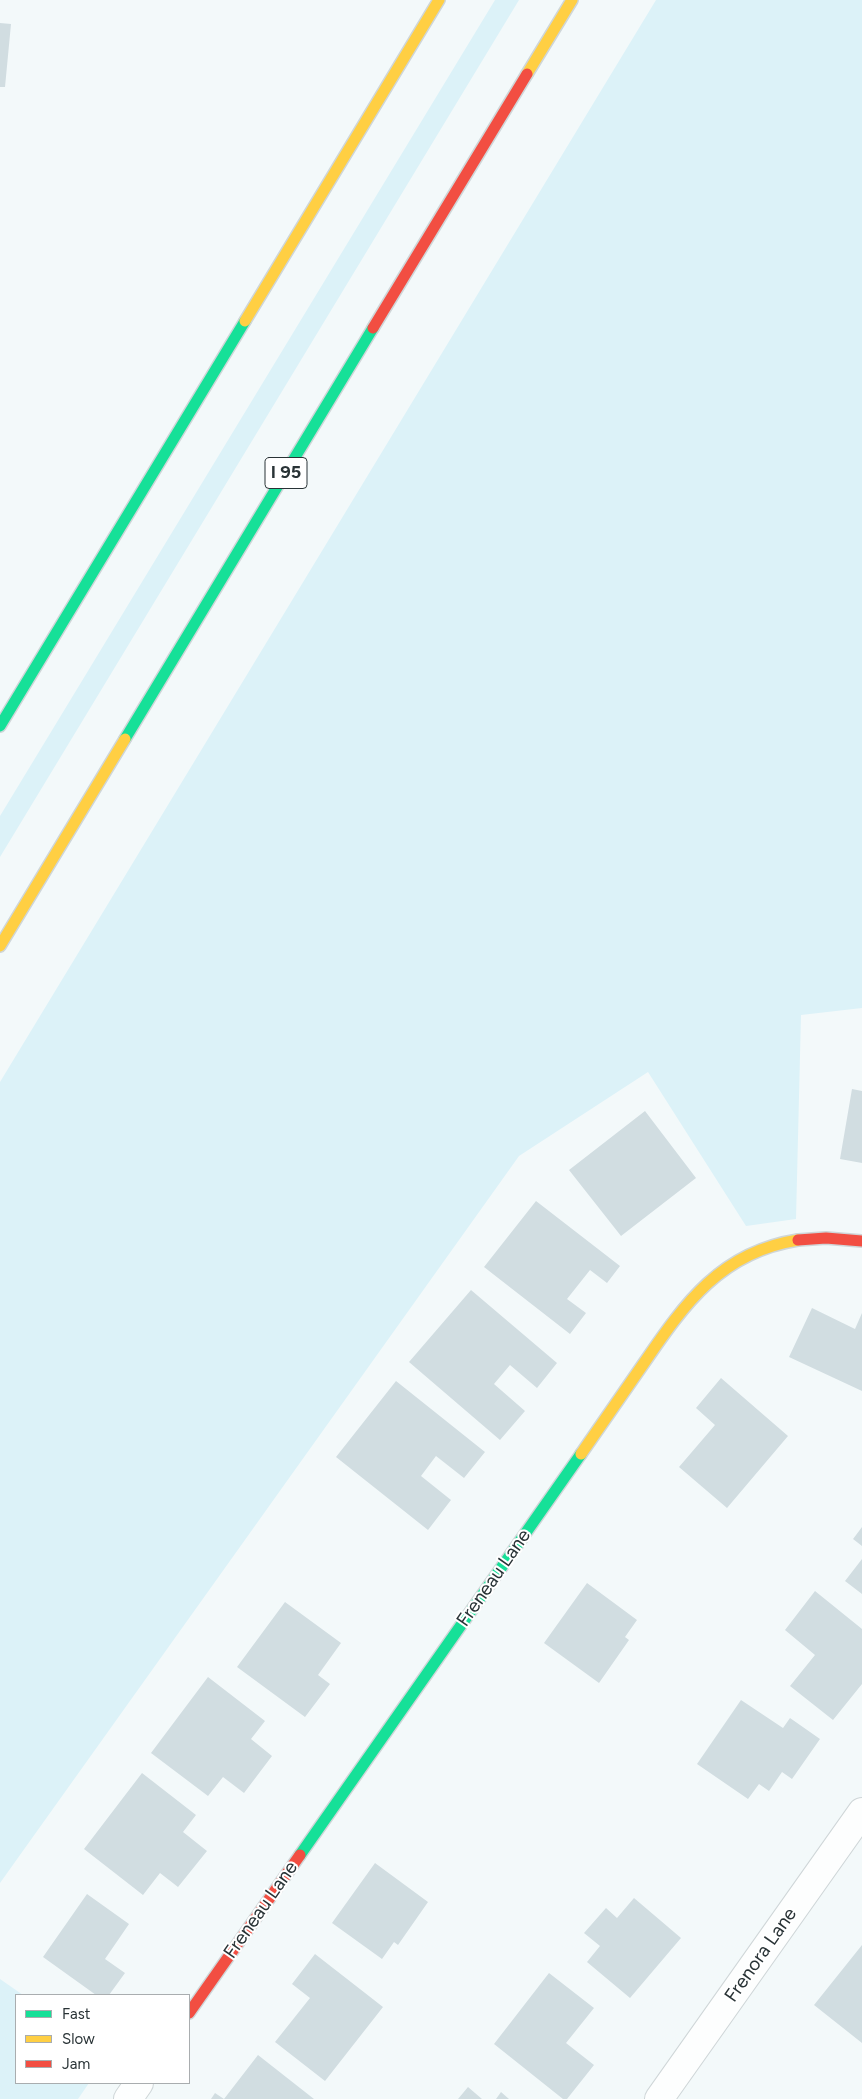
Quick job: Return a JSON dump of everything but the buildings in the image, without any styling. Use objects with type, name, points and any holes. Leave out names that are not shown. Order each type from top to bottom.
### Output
[{"type":"main road","points":[[0,726],[439,0]]},
{"type":"main road","name":"I 95","points":[[0,946],[572,0]]},
{"type":"main road","name":"Freneau Lane","points":[[190,2012],[686,1304],[703,1285],[721,1270],[763,1248],[811,1239],[834,1238],[862,1241]]},
{"type":"street","name":"Frenora Lane","points":[[659,2099],[862,1812]]},
{"type":"street","points":[[128,2099],[138,2084]]},
{"type":"shaded area","points":[[495,0],[519,0],[0,857],[0,816]]},
{"type":"shaded area","points":[[656,0],[862,0],[862,1008],[801,1015],[796,1219],[746,1226],[648,1072],[519,1156],[0,1883],[0,1082]]},
{"type":"shaded area","points":[[0,1979],[22,1994],[15,1994],[15,2084],[88,2084],[78,2099],[0,2099]]},
{"type":"traffic: fast","points":[[0,726],[245,321]]},
{"type":"traffic: fast","points":[[125,739],[373,328]]},
{"type":"traffic: fast","points":[[300,1855],[581,1454]]},
{"type":"traffic: slow","points":[[245,321],[439,0]]},
{"type":"traffic: slow","points":[[527,74],[572,0]]},
{"type":"traffic: slow","points":[[0,946],[125,739]]},
{"type":"traffic: slow","points":[[581,1454],[659,1341],[690,1301],[707,1284],[726,1268],[747,1256],[771,1246],[798,1240]]},
{"type":"traffic: jam","points":[[373,328],[527,74]]},
{"type":"traffic: jam","points":[[798,1240],[826,1238],[862,1241]]},
{"type":"traffic: jam","points":[[190,2012],[300,1855]]}]
